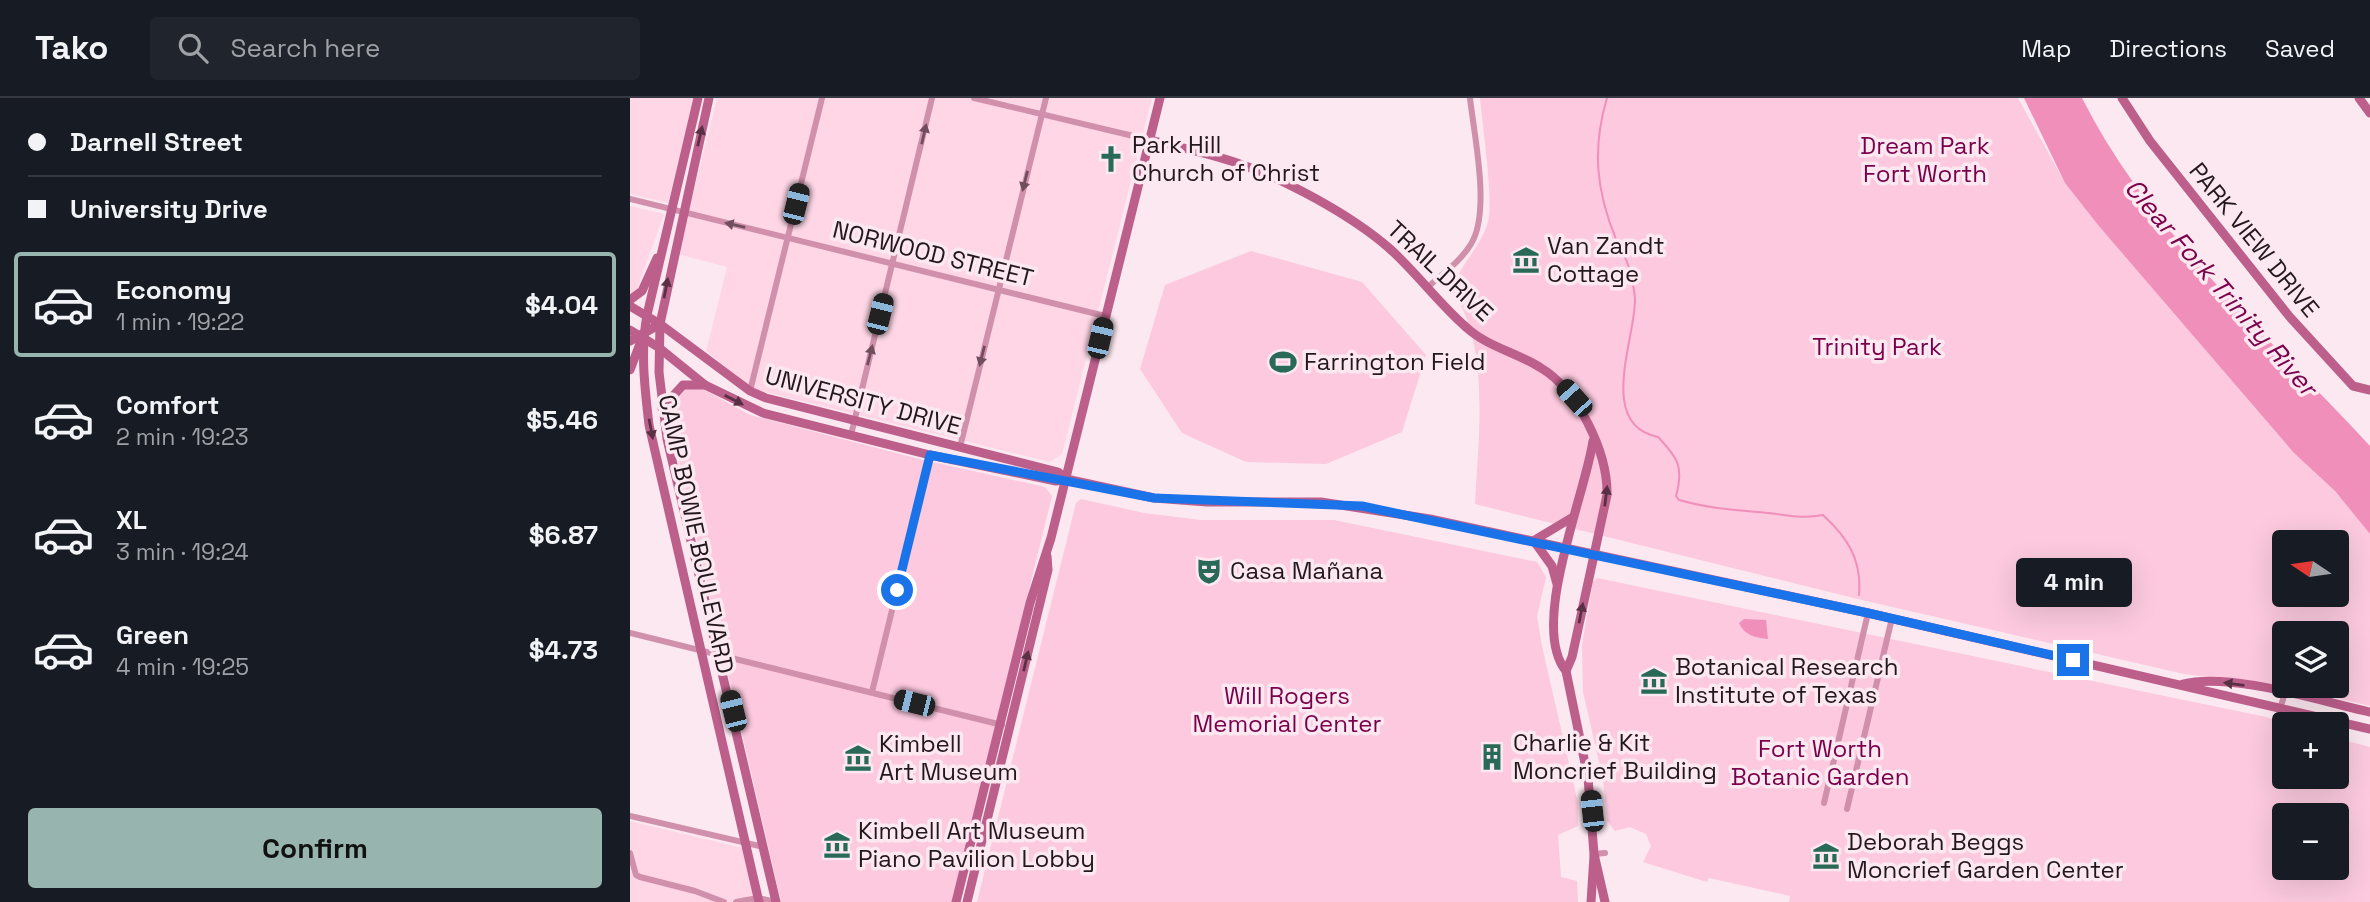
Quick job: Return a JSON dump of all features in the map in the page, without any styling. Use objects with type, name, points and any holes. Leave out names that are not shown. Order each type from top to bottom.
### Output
[{"type":"main road","points":[[678,211],[698,98]]},
{"type":"main road","points":[[630,300],[642,291],[647,274],[661,251],[678,211],[709,98]]},
{"type":"main road","points":[[1152,98],[1156,115]]},
{"type":"main road","points":[[956,902],[1030,603],[1047,556],[1160,98]]},
{"type":"main road","name":"PARK VIEW DRIVE","points":[[2122,98],[2150,141],[2288,316],[2353,386],[2370,390]]},
{"type":"main road","points":[[2359,98],[2370,113]]},
{"type":"main road","name":"TRAIL DRIVE","points":[[1150,140],[1239,163],[1333,209],[1366,229],[1428,287],[1468,330],[1543,369],[1559,381],[1574,398],[1593,440],[1607,481],[1607,495],[1592,554],[1572,657],[1566,671]]},
{"type":"main road","name":"CAMP BOWIE BOULEVARD","points":[[678,211],[658,347],[662,408],[776,902]]},
{"type":"main road","points":[[630,370],[643,337],[661,251]]},
{"type":"main road","name":"UNIVERSITY DRIVE","points":[[630,306],[660,324],[750,391],[854,421],[1058,472],[1066,479]]},
{"type":"main road","points":[[630,341],[643,337],[660,324]]},
{"type":"main road","name":"UNIVERSITY DRIVE","points":[[630,330],[658,347],[705,385],[763,413],[930,455],[1056,481],[1066,479],[1163,498],[1362,506],[1892,618],[2183,684],[2199,692],[2370,729]]},
{"type":"main road","name":"CAMP BOWIE BOULEVARD","points":[[643,337],[649,425],[759,900]]},
{"type":"main road","points":[[662,408],[682,385],[705,385]]},
{"type":"main road","name":"TRAIL DRIVE","points":[[1591,902],[1594,854],[1588,778],[1566,671],[1557,660],[1554,608],[1557,585],[1593,440]]},
{"type":"main road","points":[[930,455],[960,447]]},
{"type":"main road","points":[[666,499],[681,495]]},
{"type":"main road","points":[[1557,585],[1552,566],[1533,541],[1562,526],[1575,515]]},
{"type":"main road","points":[[967,902],[1048,570],[1047,556]]},
{"type":"main road","name":"UNIVERSITY DRIVE","points":[[2183,684],[2200,680],[2272,691]]},
{"type":"main road","name":"UNIVERSITY DRIVE","points":[[2307,698],[2370,712]]},
{"type":"main road","points":[[729,774],[746,770]]},
{"type":"main road","points":[[734,794],[751,791]]},
{"type":"main road","name":"TRAIL DRIVE","points":[[1594,854],[1605,902]]},
{"type":"street","points":[[750,391],[821,98]]},
{"type":"street","points":[[850,435],[932,98]]},
{"type":"street","points":[[974,98],[1150,140]]},
{"type":"street","points":[[960,447],[1046,98]]},
{"type":"street","points":[[1428,287],[1470,246],[1479,222],[1478,176],[1470,98]]},
{"type":"street","name":"NORWOOD STREET","points":[[630,199],[1105,316]]},
{"type":"street","points":[[872,692],[930,455]]},
{"type":"street","points":[[1824,803],[1868,613]]},
{"type":"street","points":[[1847,809],[1892,618]]},
{"type":"street","points":[[630,633],[1010,727]]},
{"type":"street","points":[[2280,709],[2283,698]]},
{"type":"street","points":[[630,816],[746,845],[764,847]]},
{"type":"street","points":[[630,853],[636,875],[724,902]]},
{"type":"street","points":[[1594,854],[1605,853]]},
{"type":"street","points":[[736,902],[776,902]]},
{"type":"shaded area","points":[[630,98],[694,98],[668,203],[630,194]]},
{"type":"shaded area","points":[[717,98],[1152,98],[1062,454],[1050,462],[753,389],[706,351],[727,267],[678,254]]},
{"type":"shaded area","points":[[2024,98],[2082,98],[2110,147],[2176,238],[2370,446],[2370,534],[2335,491],[2294,453],[2098,225],[2065,183]]},
{"type":"shaded area","points":[[630,206],[664,214],[633,300],[630,299]]},
{"type":"shaded area","points":[[1744,619],[1766,620],[1768,639],[1747,633],[1739,623]]},
{"type":"shaded area","points":[[630,821],[743,848],[755,902],[630,902]]},
{"type":"green space","name":"Trinity Park","points":[[1480,98],[2018,98],[2065,183],[2098,225],[2294,453],[2335,491],[2370,534],[2370,706],[2336,698],[2349,698],[2349,621],[2272,621],[2272,685],[2184,674],[1862,600],[1475,504],[1479,424],[1477,367],[1473,339],[1465,314],[1453,292],[1459,274],[1488,222],[1489,180]]},
{"type":"green space","name":"Farrington Field","points":[[1251,251],[1362,282],[1426,355],[1402,432],[1326,464],[1246,462],[1182,433],[1140,369],[1165,285]]},
{"type":"green space","points":[[699,387],[750,415],[923,460],[1045,487],[1052,496],[952,902],[781,902],[680,466],[671,406],[681,389]]},
{"type":"green space","name":"Will Rogers Memorial Center","points":[[1081,499],[1144,513],[1201,520],[1334,520],[1537,562],[1546,577],[1537,616],[1542,646],[1578,803],[1578,826],[1558,835],[1561,877],[1577,881],[1578,902],[977,902],[1076,503]]},
{"type":"green space","name":"Fort Worth Botanic Garden","points":[[1597,578],[2266,717],[2272,719],[2272,789],[2349,789],[2349,741],[2370,747],[2370,902],[1789,902],[1790,896],[1709,878],[1707,882],[1643,862],[1651,846],[1646,834],[1630,827],[1615,831],[1607,821],[1603,779],[1583,692],[1582,645],[1593,582]]},
{"type":"waterway","points":[[1607,98],[1599,134],[1600,186],[1609,221],[1630,268],[1635,297],[1624,379],[1624,399],[1629,416],[1639,429],[1658,437],[1675,457],[1679,470],[1676,496],[1679,500],[1734,510],[1802,517],[1823,515],[1840,532],[1852,550],[1858,571],[1859,595]]},
{"type":"place","name":"Park Hill Church of Christ","points":[[1111,159]]},
{"type":"place","name":"Van Zandt Cottage","points":[[1526,260]]},
{"type":"place","name":"Farrington Field","points":[[1283,362]]},
{"type":"place","name":"Casa Mañana","points":[[1209,571]]},
{"type":"place","name":"Botanical Research Institute of Texas","points":[[1654,681]]},
{"type":"place","name":"Charlie & Kit Moncrief Building","points":[[1492,757]]},
{"type":"place","name":"Kimbell Art Museum","points":[[858,758]]},
{"type":"place","name":"Kimbell Art Museum Piano Pavilion Lobby","points":[[837,845]]},
{"type":"place","name":"Deborah Beggs Moncrief Garden Center","points":[[1826,856]]},
{"type":"route","points":[[897,590],[930,455],[1154,498],[1206,502],[1321,502],[1362,506],[1868,613],[2073,660]]},
{"type":"park label","name":"Dream Park Fort Worth","points":[[1925,160]]},
{"type":"water label","name":"Clear Fork Trinity River","points":[[2221,287]]}]
